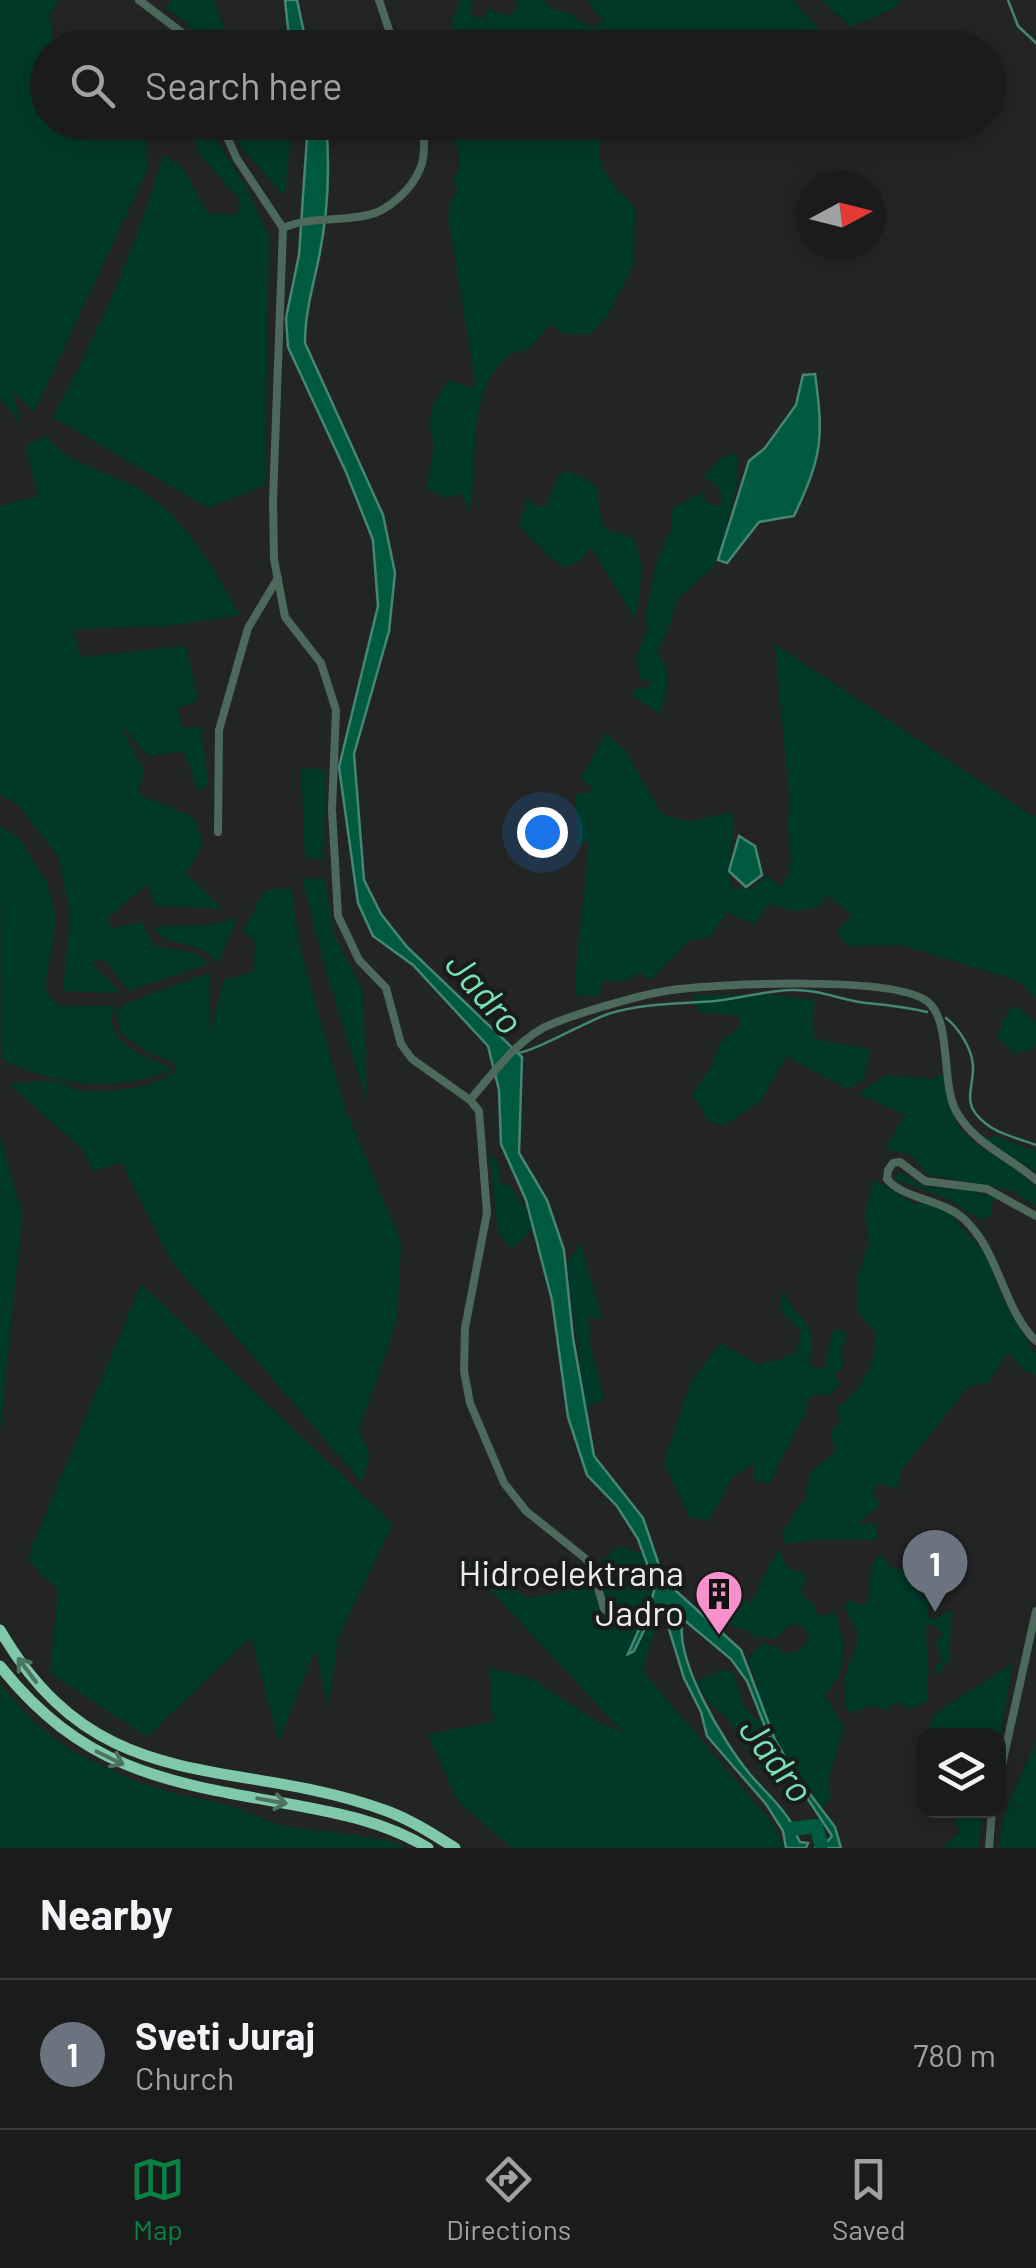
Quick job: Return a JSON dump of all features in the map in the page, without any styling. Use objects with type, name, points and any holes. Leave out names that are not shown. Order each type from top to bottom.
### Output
[{"type":"highway","points":[[0,1630],[42,1690],[92,1730],[130,1751],[181,1768],[330,1795],[388,1812],[454,1848]]},
{"type":"highway","points":[[0,1666],[27,1700],[51,1721],[103,1756],[176,1783],[338,1813],[383,1826],[428,1848]]},
{"type":"street","points":[[139,0],[179,30]]},
{"type":"street","points":[[379,0],[389,30]]},
{"type":"street","points":[[228,140],[283,228],[273,500],[278,578],[285,618],[321,663],[336,710],[332,810],[338,916],[359,960],[386,988],[401,1044],[412,1060],[470,1100],[478,1111],[487,1213],[465,1328],[464,1372],[470,1403],[504,1483],[526,1512],[586,1558],[604,1608],[612,1614]]},
{"type":"street","points":[[283,228],[301,220],[372,215],[408,188],[421,169],[424,140]]},
{"type":"street","points":[[218,832],[219,730],[248,628],[278,578]]},
{"type":"street","points":[[470,1100],[527,1040],[551,1023],[670,990],[818,982],[913,993],[934,1008],[940,1023],[954,1108],[976,1139],[1036,1180]]},
{"type":"street","points":[[1036,1216],[987,1189],[925,1181],[900,1162],[893,1163],[888,1170],[887,1179],[892,1186],[936,1201],[967,1221],[990,1253],[1016,1311],[1036,1342]]},
{"type":"street","points":[[1006,1747],[1036,1611]]},
{"type":"street","points":[[989,1848],[991,1818]]},
{"type":"shaded area","points":[[0,0],[59,0],[50,14],[51,30],[30,30],[30,140],[146,140],[147,170],[34,412],[13,391],[21,427],[0,397]]},
{"type":"shaded area","points":[[171,0],[214,0],[225,30],[190,30],[166,8]]},
{"type":"shaded area","points":[[285,0],[297,0],[303,30],[288,30]]},
{"type":"shaded area","points":[[460,0],[473,0],[470,15],[483,19],[489,7],[496,13],[512,15],[518,0],[545,0],[548,7],[566,12],[592,28],[603,22],[587,0],[792,0],[820,30],[454,30],[452,21]]},
{"type":"shaded area","points":[[821,0],[902,0],[896,7],[850,27]]},
{"type":"shaded area","points":[[193,140],[217,140],[245,185],[269,236],[265,485],[208,508],[53,417],[115,289],[163,155],[183,168],[208,214],[238,215],[239,199],[201,156]]},
{"type":"shaded area","points":[[235,140],[291,140],[284,196]]},
{"type":"shaded area","name":"Jadro","points":[[307,140],[327,140],[324,224],[305,343],[383,515],[395,573],[389,631],[354,754],[364,880],[381,914],[407,947],[522,1057],[519,1153],[547,1200],[564,1250],[573,1338],[594,1456],[643,1518],[664,1580],[741,1650],[775,1740],[835,1827],[841,1848],[815,1848],[822,1834],[827,1842],[832,1836],[772,1744],[747,1681],[731,1659],[683,1619],[686,1655],[714,1721],[749,1773],[786,1815],[800,1842],[808,1843],[806,1848],[786,1848],[783,1831],[766,1804],[707,1736],[664,1613],[648,1622],[634,1651],[628,1654],[655,1585],[638,1539],[617,1506],[587,1475],[568,1417],[552,1300],[526,1200],[501,1144],[499,1090],[488,1046],[413,965],[373,936],[358,903],[339,767],[378,606],[373,540],[288,347],[286,318],[299,255]]},
{"type":"shaded area","points":[[453,140],[600,140],[604,170],[635,208],[634,264],[607,317],[590,334],[565,334],[549,325],[532,346],[509,355],[493,373],[479,410],[469,513],[462,493],[446,498],[427,489],[434,444],[429,425],[434,404],[448,380],[472,388],[475,380],[448,217],[451,199],[458,192],[453,179],[460,157]]},
{"type":"shaded area","points":[[815,374],[818,447],[794,516],[759,522],[727,563],[718,560],[749,461],[765,448],[796,405],[803,375]]},
{"type":"shaded area","points":[[46,436],[65,454],[139,489],[172,514],[209,562],[240,615],[167,626],[73,629],[80,657],[186,646],[198,700],[177,708],[183,728],[201,727],[208,783],[199,792],[183,751],[148,756],[118,721],[144,771],[138,794],[194,817],[203,843],[186,874],[223,909],[156,906],[147,884],[108,918],[111,929],[141,922],[155,946],[196,953],[208,964],[128,991],[110,965],[100,959],[91,963],[121,993],[63,991],[70,915],[59,858],[18,805],[0,795],[0,506],[38,496],[25,445]]},
{"type":"shaded area","points":[[730,453],[738,457],[738,482],[716,564],[677,600],[657,651],[667,674],[660,714],[630,694],[638,688],[650,687],[650,680],[640,679],[636,657],[647,631],[646,613],[656,565],[671,529],[671,509],[703,492],[707,503],[722,507],[719,489],[704,477]]},
{"type":"shaded area","points":[[569,471],[595,488],[606,530],[632,537],[637,547],[641,577],[635,619],[591,547],[580,561],[564,568],[519,526],[527,498],[536,506],[545,507],[559,475]]},
{"type":"shaded area","points":[[775,644],[1030,815],[1036,815],[1036,999],[1019,981],[902,945],[848,946],[836,932],[852,915],[827,895],[818,908],[792,911],[767,904],[755,925],[727,912],[710,937],[689,941],[650,980],[640,973],[626,981],[604,981],[598,997],[575,995],[589,839],[579,847],[575,794],[589,793],[593,787],[580,779],[606,733],[626,751],[661,814],[690,822],[731,812],[729,868],[733,889],[753,888],[768,875],[780,888],[786,878],[791,859],[790,807]]},
{"type":"shaded area","points":[[301,768],[326,770],[323,859],[305,858]]},
{"type":"shaded area","points":[[0,826],[20,839],[47,883],[56,918],[45,988],[58,1006],[115,1006],[113,1029],[119,1038],[137,1052],[170,1067],[168,1072],[124,1082],[83,1084],[43,1076],[1,1059]]},
{"type":"shaded area","points":[[739,836],[755,846],[762,875],[746,887],[729,871]]},
{"type":"shaded area","points":[[302,878],[325,879],[334,935],[363,990],[367,1101],[328,978]]},
{"type":"shaded area","points":[[291,888],[299,944],[345,1108],[401,1242],[397,1321],[359,1430],[370,1457],[362,1483],[172,1262],[121,1162],[93,1172],[82,1149],[9,1084],[50,1081],[79,1090],[102,1091],[145,1086],[168,1076],[175,1070],[174,1062],[149,1053],[121,1033],[116,1012],[122,1005],[209,973],[209,1036],[224,980],[254,972],[255,941],[243,932],[265,890]]},
{"type":"shaded area","points":[[237,918],[218,963],[201,949],[168,940],[155,930],[159,926],[211,925]]},
{"type":"shaded area","points":[[693,995],[779,995],[815,1000],[814,1039],[871,1049],[864,1080],[847,1089],[786,1056],[762,1100],[725,1125],[709,1122],[692,1094],[712,1065],[720,1043],[739,1027],[740,1016],[698,1012]]},
{"type":"shaded area","points":[[1019,1007],[1036,1022],[1036,1045],[1030,1051],[1013,1053],[997,1037],[1008,1010]]},
{"type":"shaded area","points":[[942,1073],[948,1100],[965,1133],[1036,1187],[1036,1207],[1011,1190],[928,1175],[910,1154],[885,1149],[905,1115],[858,1094],[886,1075],[933,1079]]},
{"type":"shaded area","points":[[995,1136],[1036,1151],[1036,1172],[984,1139]]},
{"type":"shaded area","points":[[0,1137],[22,1214],[0,1432]]},
{"type":"shaded area","points":[[489,1153],[498,1161],[501,1184],[510,1185],[536,1225],[512,1249],[498,1233]]},
{"type":"shaded area","points":[[900,1172],[925,1187],[973,1191],[997,1198],[991,1203],[992,1215],[980,1220],[950,1200],[895,1179]]},
{"type":"shaded area","points":[[873,1179],[914,1204],[930,1204],[948,1212],[985,1253],[1004,1302],[1036,1356],[1036,1375],[1023,1370],[1008,1352],[988,1383],[969,1386],[901,1471],[897,1489],[879,1483],[873,1491],[880,1507],[859,1524],[876,1523],[878,1540],[785,1544],[782,1533],[805,1499],[811,1471],[835,1452],[831,1431],[841,1420],[837,1408],[861,1384],[874,1354],[876,1332],[858,1314],[858,1275],[869,1242],[865,1212]]},
{"type":"shaded area","points":[[581,1242],[602,1320],[588,1315],[590,1345],[604,1399],[586,1408],[567,1264]]},
{"type":"shaded area","points":[[141,1284],[393,1524],[338,1638],[328,1709],[316,1649],[279,1741],[251,1637],[147,1737],[50,1673],[58,1590],[27,1559]]},
{"type":"shaded area","points":[[783,1290],[810,1330],[809,1362],[813,1369],[824,1368],[832,1332],[847,1333],[841,1351],[844,1365],[834,1375],[840,1383],[828,1396],[816,1394],[807,1400],[806,1411],[769,1484],[754,1480],[754,1463],[732,1478],[709,1521],[689,1517],[664,1463],[692,1380],[720,1343],[757,1364],[780,1360],[797,1350],[801,1330],[780,1311]]},
{"type":"shaded area","points":[[619,1546],[644,1555],[662,1611],[642,1670],[771,1822],[785,1848],[511,1848],[457,1800],[428,1734],[493,1722],[490,1668],[531,1678],[601,1724],[623,1732],[468,1566],[497,1574],[526,1598],[566,1592]]},
{"type":"shaded area","points":[[778,1548],[789,1568],[806,1575],[801,1593],[819,1616],[835,1613],[842,1637],[841,1666],[825,1696],[844,1726],[828,1781],[831,1797],[823,1808],[811,1808],[796,1786],[761,1770],[727,1718],[713,1708],[696,1682],[720,1670],[733,1672],[744,1706],[759,1723],[757,1686],[748,1659],[761,1644],[774,1646],[785,1654],[799,1650],[809,1641],[807,1631],[799,1624],[791,1625],[775,1638],[755,1638],[748,1631],[726,1624],[726,1615],[729,1605],[739,1596],[751,1603]]},
{"type":"shaded area","points":[[880,1552],[890,1567],[910,1573],[916,1591],[929,1601],[927,1617],[936,1619],[951,1610],[950,1659],[937,1676],[935,1666],[942,1661],[935,1639],[940,1639],[942,1632],[926,1624],[928,1701],[910,1709],[898,1702],[887,1710],[869,1706],[847,1714],[844,1679],[859,1637],[844,1605],[851,1600],[862,1605],[868,1601],[871,1568]]},
{"type":"shaded area","points":[[1013,1663],[1001,1728],[929,1728],[935,1714]]},
{"type":"shaded area","points":[[0,1683],[33,1722],[70,1750],[130,1779],[229,1805],[279,1825],[392,1841],[405,1848],[0,1848]]},
{"type":"shaded area","points":[[1036,1741],[1036,1848],[999,1848],[1007,1806]]},
{"type":"shaded area","points":[[953,1818],[984,1818],[978,1848],[945,1848],[960,1832]]},
{"type":"waterway","points":[[1008,0],[1018,26],[1036,43]]},
{"type":"waterway","points":[[517,1053],[621,1010],[781,991],[811,991],[927,1012]]},
{"type":"waterway","points":[[946,1018],[960,1033],[970,1053],[970,1102],[977,1116],[996,1130],[1036,1145]]},
{"type":"waterway","points":[[791,1829],[816,1826],[821,1844]]},
{"type":"place","name":"Sveti Juraj","points":[[935,1612]]},
{"type":"place","name":"Hidroelektrana Jadro","points":[[719,1636]]}]
